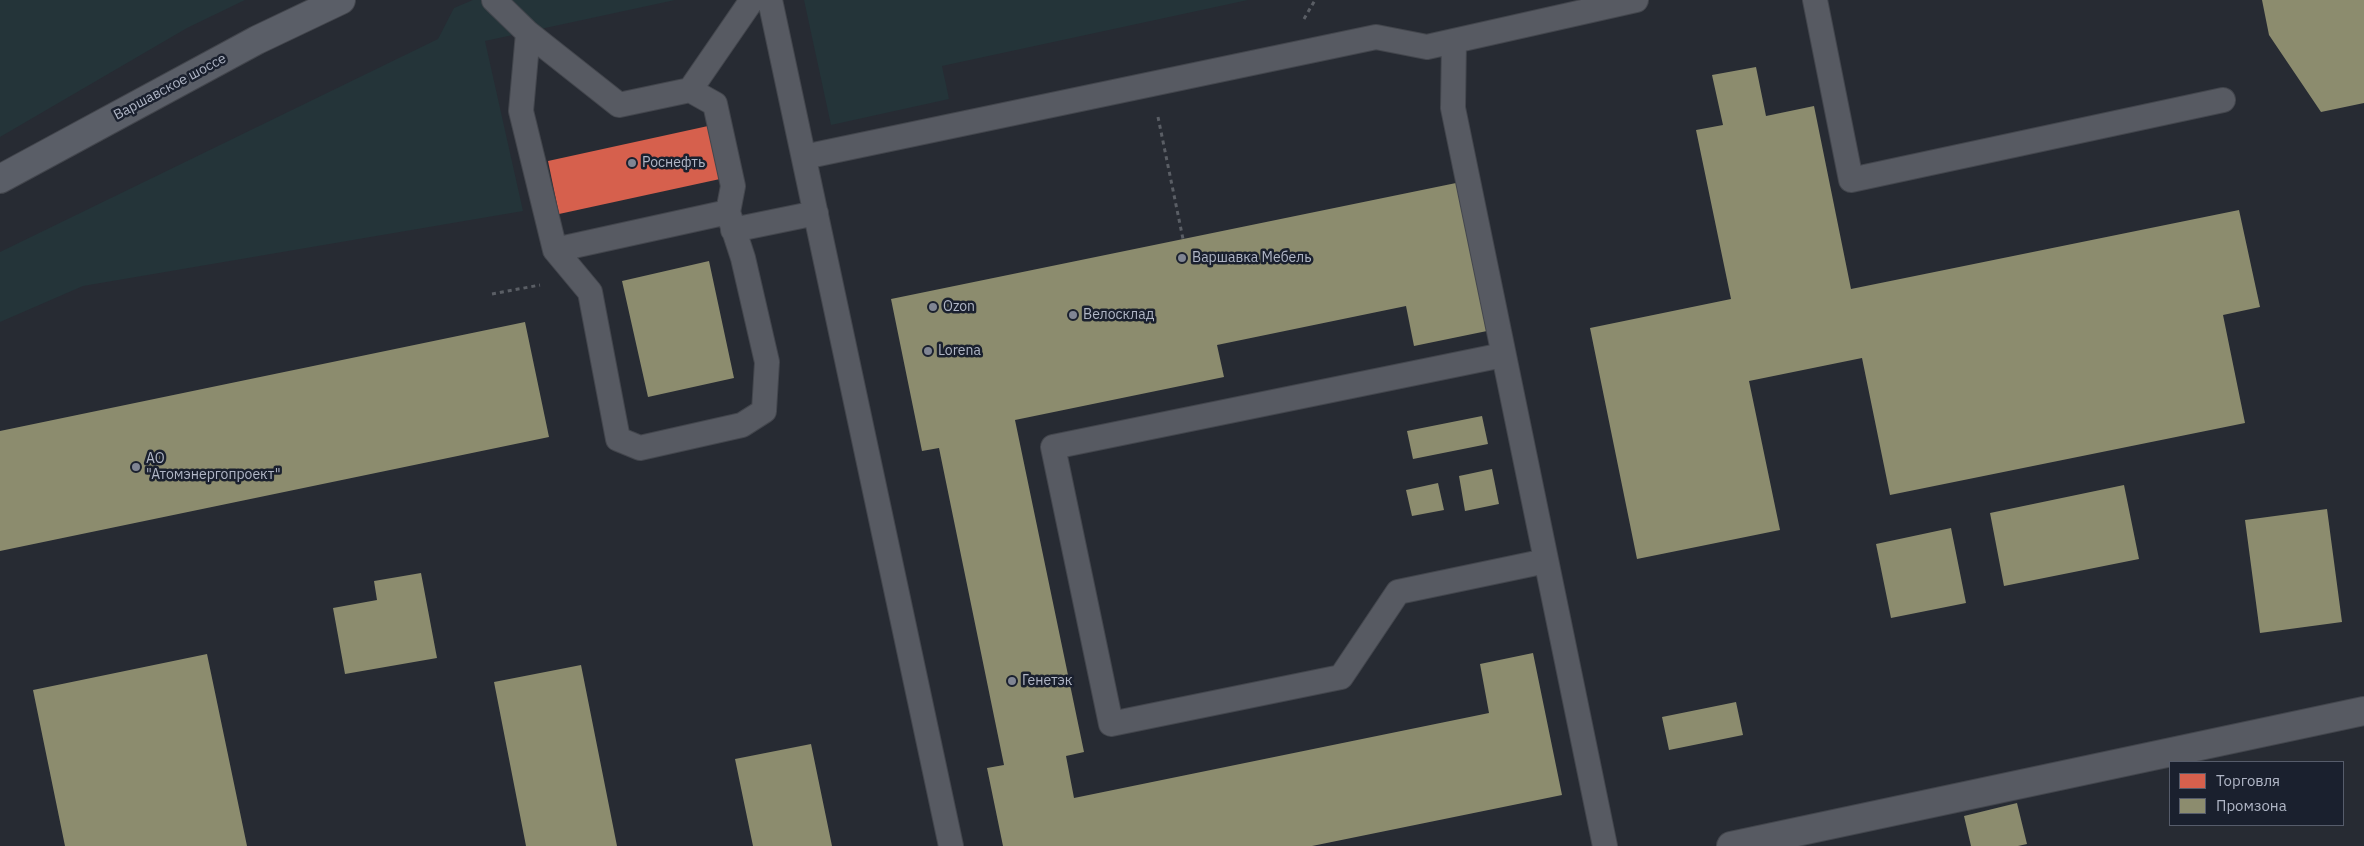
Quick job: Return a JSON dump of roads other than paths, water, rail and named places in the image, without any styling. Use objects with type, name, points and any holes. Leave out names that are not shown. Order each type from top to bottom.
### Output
[{"type":"main road","name":"Варшавское шоссе","points":[[0,179],[257,40],[341,0]]},
{"type":"street","points":[[1733,846],[2364,711]]},
{"type":"lane","points":[[494,0],[528,33],[619,105],[690,90],[715,104],[733,186],[731,221],[742,258],[767,362],[764,411],[742,425],[640,448],[618,439],[590,292],[554,250],[521,111],[528,33]]},
{"type":"lane","points":[[690,90],[752,0]]},
{"type":"lane","points":[[770,0],[951,846]]},
{"type":"lane","points":[[804,157],[1376,38],[1427,47],[1636,0]]},
{"type":"lane","points":[[1815,0],[1850,180],[2223,100]]},
{"type":"lane","points":[[1454,41],[1453,108],[1605,846]]},
{"type":"lane","points":[[554,250],[731,221],[816,213]]},
{"type":"lane","points":[[1503,355],[1053,447],[1111,724],[1342,677],[1398,592],[1546,561]]},
{"type":"place","name":"Роснефть","points":[[632,163]]},
{"type":"place","name":"Варшавка Мебель","points":[[1182,258]]},
{"type":"place","name":"Ozon","points":[[933,307]]},
{"type":"place","name":"Велосклад","points":[[1073,315]]},
{"type":"place","name":"Lorena","points":[[928,351]]},
{"type":"place","name":"АО \"Атомэнергопроект\"","points":[[136,467]]},
{"type":"place","name":"Генетэк","points":[[1012,681]]}]
